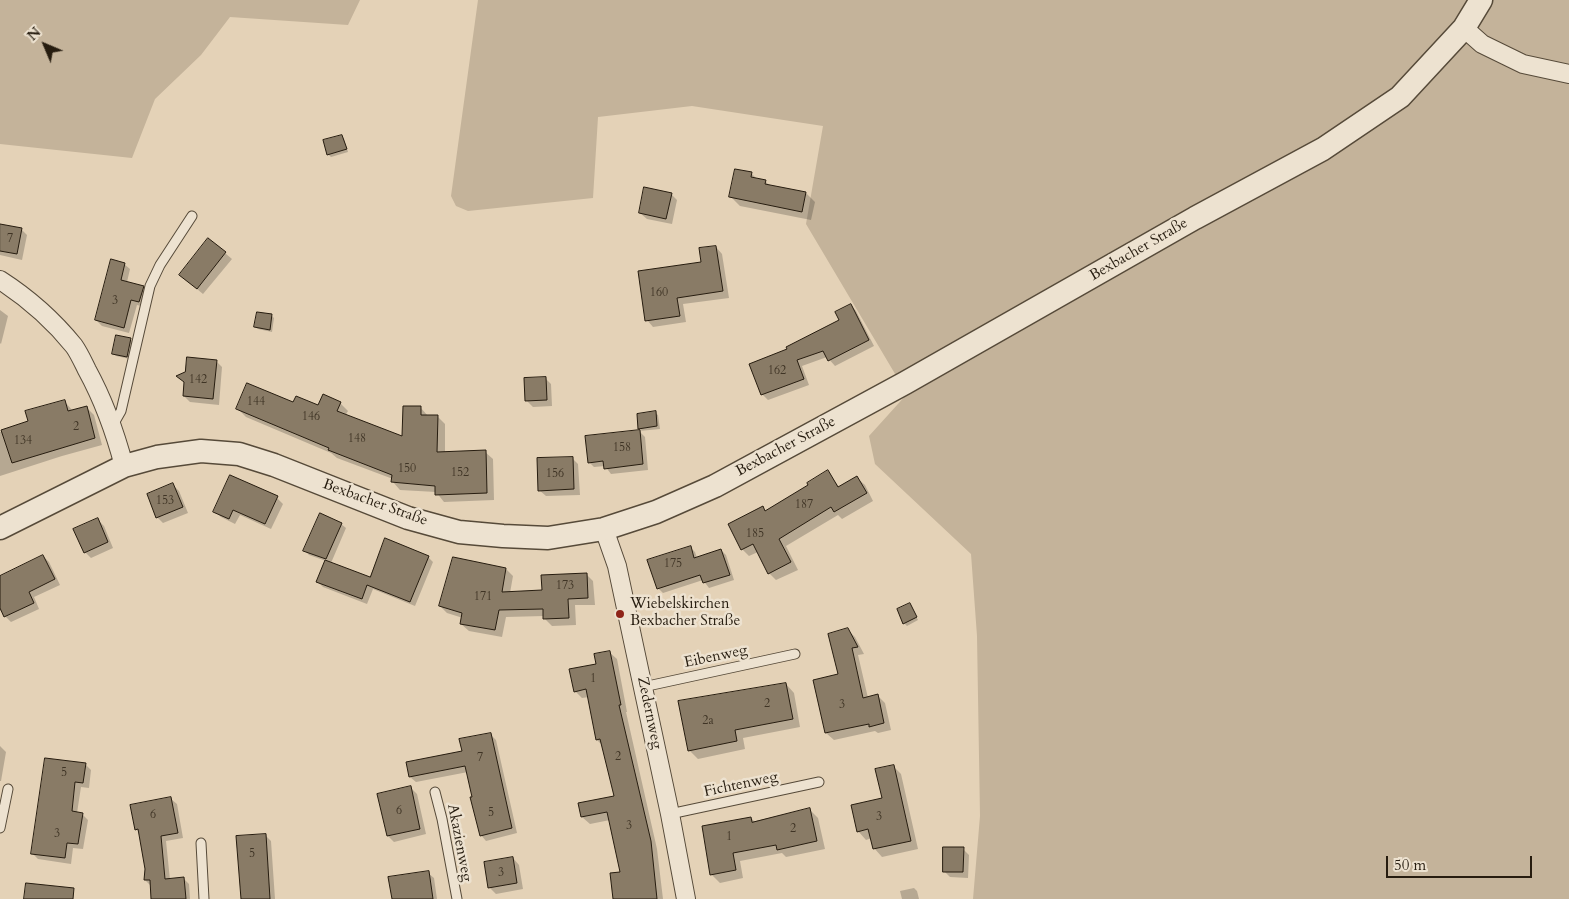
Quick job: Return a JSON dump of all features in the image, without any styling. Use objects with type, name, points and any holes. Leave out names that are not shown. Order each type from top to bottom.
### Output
[{"type":"street","name":"Bexbacher Straße","points":[[0,528],[124,466],[157,457],[201,451],[239,454],[274,465],[408,518],[459,532],[548,538],[604,529],[656,512],[715,486],[905,383],[1195,218],[1323,149],[1400,98],[1464,28],[1482,0]]},
{"type":"street","points":[[1464,28],[1482,44],[1524,64],[1569,74]]},
{"type":"street","points":[[0,280],[17,291],[48,318],[75,348],[96,387],[113,426],[124,466]]},
{"type":"street","name":"Zedernweg","points":[[604,529],[617,566],[670,814],[686,899]]},
{"type":"lane","points":[[113,426],[120,411],[150,286],[160,265],[192,216]]},
{"type":"lane","name":"Eibenweg","points":[[643,687],[795,654]]},
{"type":"lane","name":"Fichtenweg","points":[[670,814],[819,782]]},
{"type":"lane","points":[[0,828],[8,789]]},
{"type":"lane","name":"Akazienweg","points":[[435,792],[456,899]]},
{"type":"lane","points":[[201,843],[204,899]]},
{"type":"shaded area","points":[[0,0],[360,0],[348,25],[230,17],[201,55],[155,99],[132,158],[0,144]]},
{"type":"shaded area","points":[[478,0],[1569,0],[1569,899],[973,899],[980,816],[977,636],[971,554],[875,464],[869,436],[907,394],[806,224],[823,126],[692,106],[598,117],[593,198],[468,211],[456,206],[451,196]]},
{"type":"building","points":[[342,135],[347,149],[327,155],[323,140]]},
{"type":"building","points":[[735,169],[752,172],[751,177],[766,180],[765,184],[806,192],[802,212],[729,197]]},
{"type":"building","points":[[644,187],[672,193],[666,219],[639,213]]},
{"type":"building","points":[[0,224],[22,228],[17,254],[0,251]]},
{"type":"building","points":[[208,238],[226,252],[197,289],[179,275]]},
{"type":"building","points":[[716,246],[723,291],[677,298],[680,316],[645,321],[638,271],[701,262],[699,248]]},
{"type":"building","points":[[111,259],[125,263],[121,280],[144,286],[139,302],[131,300],[124,328],[95,320]]},
{"type":"building","points":[[851,304],[869,340],[828,361],[823,351],[797,360],[804,379],[761,395],[749,364],[787,349],[786,347],[839,320],[835,312]]},
{"type":"building","points":[[257,312],[272,314],[270,330],[254,327]]},
{"type":"building","points":[[116,335],[131,338],[127,357],[112,354]]},
{"type":"building","points":[[187,357],[217,360],[213,399],[183,396],[184,382],[176,376],[185,372]]},
{"type":"building","points":[[546,377],[547,400],[525,401],[524,378]]},
{"type":"building","points":[[247,383],[293,402],[296,396],[318,405],[323,394],[341,402],[337,411],[402,436],[403,406],[421,406],[421,415],[438,415],[437,452],[486,450],[487,493],[435,495],[435,486],[391,482],[392,475],[328,450],[329,448],[236,409]]},
{"type":"building","points":[[65,400],[68,411],[87,406],[95,438],[12,463],[1,430],[28,421],[25,411]]},
{"type":"building","points":[[656,411],[657,426],[638,429],[637,414]]},
{"type":"building","points":[[640,430],[643,464],[604,469],[603,461],[588,463],[585,436]]},
{"type":"building","points":[[573,457],[574,489],[538,491],[537,458]]},
{"type":"building","points":[[828,470],[838,487],[857,476],[867,493],[834,512],[831,507],[779,539],[791,562],[768,574],[753,544],[741,550],[728,524],[763,506],[765,511],[808,485],[807,483]]},
{"type":"building","points":[[230,475],[278,496],[265,524],[233,510],[229,519],[213,512]]},
{"type":"building","points":[[173,483],[183,507],[156,518],[147,494]]},
{"type":"building","points":[[320,513],[342,523],[326,559],[303,551]]},
{"type":"building","points":[[98,518],[108,542],[84,553],[73,529]]},
{"type":"building","points":[[385,538],[429,556],[410,602],[367,585],[362,599],[316,582],[325,560],[370,577]]},
{"type":"building","points":[[691,546],[694,558],[721,549],[730,575],[703,583],[700,575],[657,589],[647,560]]},
{"type":"building","points":[[43,555],[55,579],[29,592],[34,603],[4,617],[0,608],[0,576]]},
{"type":"building","points":[[453,557],[506,568],[502,592],[542,590],[541,575],[587,573],[588,598],[568,599],[569,618],[543,619],[543,609],[499,610],[495,630],[460,624],[462,613],[439,606]]},
{"type":"building","points":[[910,603],[917,617],[903,624],[897,609]]},
{"type":"building","points":[[848,628],[858,647],[852,648],[863,698],[878,694],[884,723],[869,727],[869,724],[825,733],[813,680],[838,674],[828,634]]},
{"type":"building","points":[[610,651],[621,705],[619,705],[651,841],[657,899],[613,899],[610,873],[620,872],[607,812],[581,817],[578,803],[614,796],[600,739],[596,740],[586,689],[574,692],[569,669],[596,664],[594,654]]},
{"type":"building","points":[[786,683],[793,719],[735,730],[737,741],[688,751],[678,701]]},
{"type":"building","points":[[491,733],[512,828],[480,836],[470,797],[472,797],[465,766],[409,777],[406,762],[462,751],[459,739]]},
{"type":"building","points":[[45,758],[86,763],[83,783],[75,782],[72,811],[83,813],[78,844],[67,843],[65,858],[31,854]]},
{"type":"building","points":[[894,765],[911,841],[873,849],[868,829],[857,832],[851,805],[882,798],[875,769]]},
{"type":"building","points":[[411,786],[420,829],[387,836],[377,794]]},
{"type":"building","points":[[171,797],[178,833],[161,836],[165,879],[184,877],[186,899],[151,899],[150,880],[144,880],[145,869],[138,829],[135,830],[130,805]]},
{"type":"building","points":[[810,808],[817,841],[777,850],[776,845],[733,853],[736,870],[710,875],[702,826],[751,817],[752,822]]},
{"type":"building","points":[[266,834],[270,899],[241,899],[236,836]]},
{"type":"building","points":[[943,847],[964,847],[963,872],[943,872]]},
{"type":"building","points":[[513,857],[517,883],[488,888],[484,862]]},
{"type":"building","points":[[429,871],[433,899],[392,899],[388,877]]},
{"type":"building","points":[[26,883],[74,888],[73,899],[24,899]]},
{"type":"place","name":"Wiebelskirchen Bexbacher Straße","points":[[620,614]]}]
